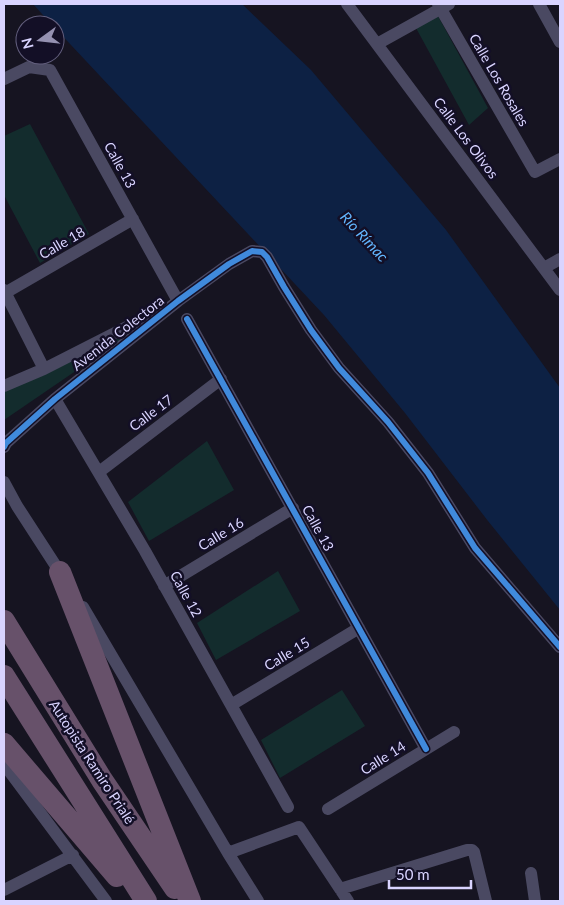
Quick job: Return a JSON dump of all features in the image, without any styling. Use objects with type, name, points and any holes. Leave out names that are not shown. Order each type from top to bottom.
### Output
[{"type":"highway","points":[[60,572],[190,901]]},
{"type":"highway","name":"Autopista Ramiro Prialé","points":[[4,621],[102,780],[183,901]]},
{"type":"highway","name":"Autopista Ramiro Prialé","points":[[4,676],[146,901]]},
{"type":"highway","points":[[4,744],[138,901]]},
{"type":"street","name":"Calle Los Olivos","points":[[347,4],[560,290]]},
{"type":"street","points":[[539,4],[560,42]]},
{"type":"street","points":[[376,44],[442,5]]},
{"type":"street","name":"Calle Los Rosales","points":[[442,5],[535,172],[560,159]]},
{"type":"street","name":"Calle 13","points":[[4,79],[29,67],[50,70],[178,301]]},
{"type":"street","name":"Calle 18","points":[[5,292],[133,219]]},
{"type":"street","name":"Avenida Colectora","points":[[5,445],[55,398],[178,301],[229,264],[252,251],[262,252],[268,257],[311,330],[339,368],[388,422],[428,473],[475,548],[560,647]]},
{"type":"street","points":[[544,268],[560,258]]},
{"type":"street","points":[[5,292],[44,369]]},
{"type":"street","points":[[4,386],[44,369],[178,301]]},
{"type":"street","name":"Calle 13","points":[[187,319],[426,749]]},
{"type":"street","name":"Calle 17","points":[[99,472],[221,379]]},
{"type":"street","name":"Calle 12","points":[[55,398],[164,586],[288,807]]},
{"type":"street","points":[[4,482],[92,621],[258,901]]},
{"type":"street","name":"Calle 16","points":[[164,586],[293,508]]},
{"type":"street","name":"Calle 15","points":[[231,705],[360,628]]},
{"type":"street","name":"Calle 14","points":[[328,809],[454,732]]},
{"type":"street","points":[[4,764],[106,901]]},
{"type":"street","points":[[228,853],[299,827],[348,901]]},
{"type":"street","points":[[340,889],[472,850],[486,901]]},
{"type":"street","points":[[4,890],[73,855]]},
{"type":"street","points":[[530,873],[535,901]]},
{"type":"green space","points":[[438,16],[488,108],[469,125],[416,28]]},
{"type":"green space","points":[[30,124],[89,234],[40,263],[4,195],[4,136]]},
{"type":"green space","points":[[140,327],[4,420],[4,389]]},
{"type":"green space","points":[[207,441],[234,490],[149,541],[128,502]]},
{"type":"green space","points":[[278,571],[300,611],[216,660],[197,623]]},
{"type":"green space","points":[[342,690],[365,726],[280,778],[261,740]]},
{"type":"water","name":"Río Rímac","points":[[33,4],[242,4],[311,70],[446,230],[560,388],[560,610],[488,521],[405,413],[324,315],[65,39],[65,15],[43,15]]},
{"type":"cycle path","points":[[4,447],[6,443],[55,399],[178,301],[229,264],[252,251],[262,252],[267,257],[311,330],[339,368],[388,422],[428,473],[475,548],[560,647]]},
{"type":"cycle path","points":[[187,319],[426,749]]}]
